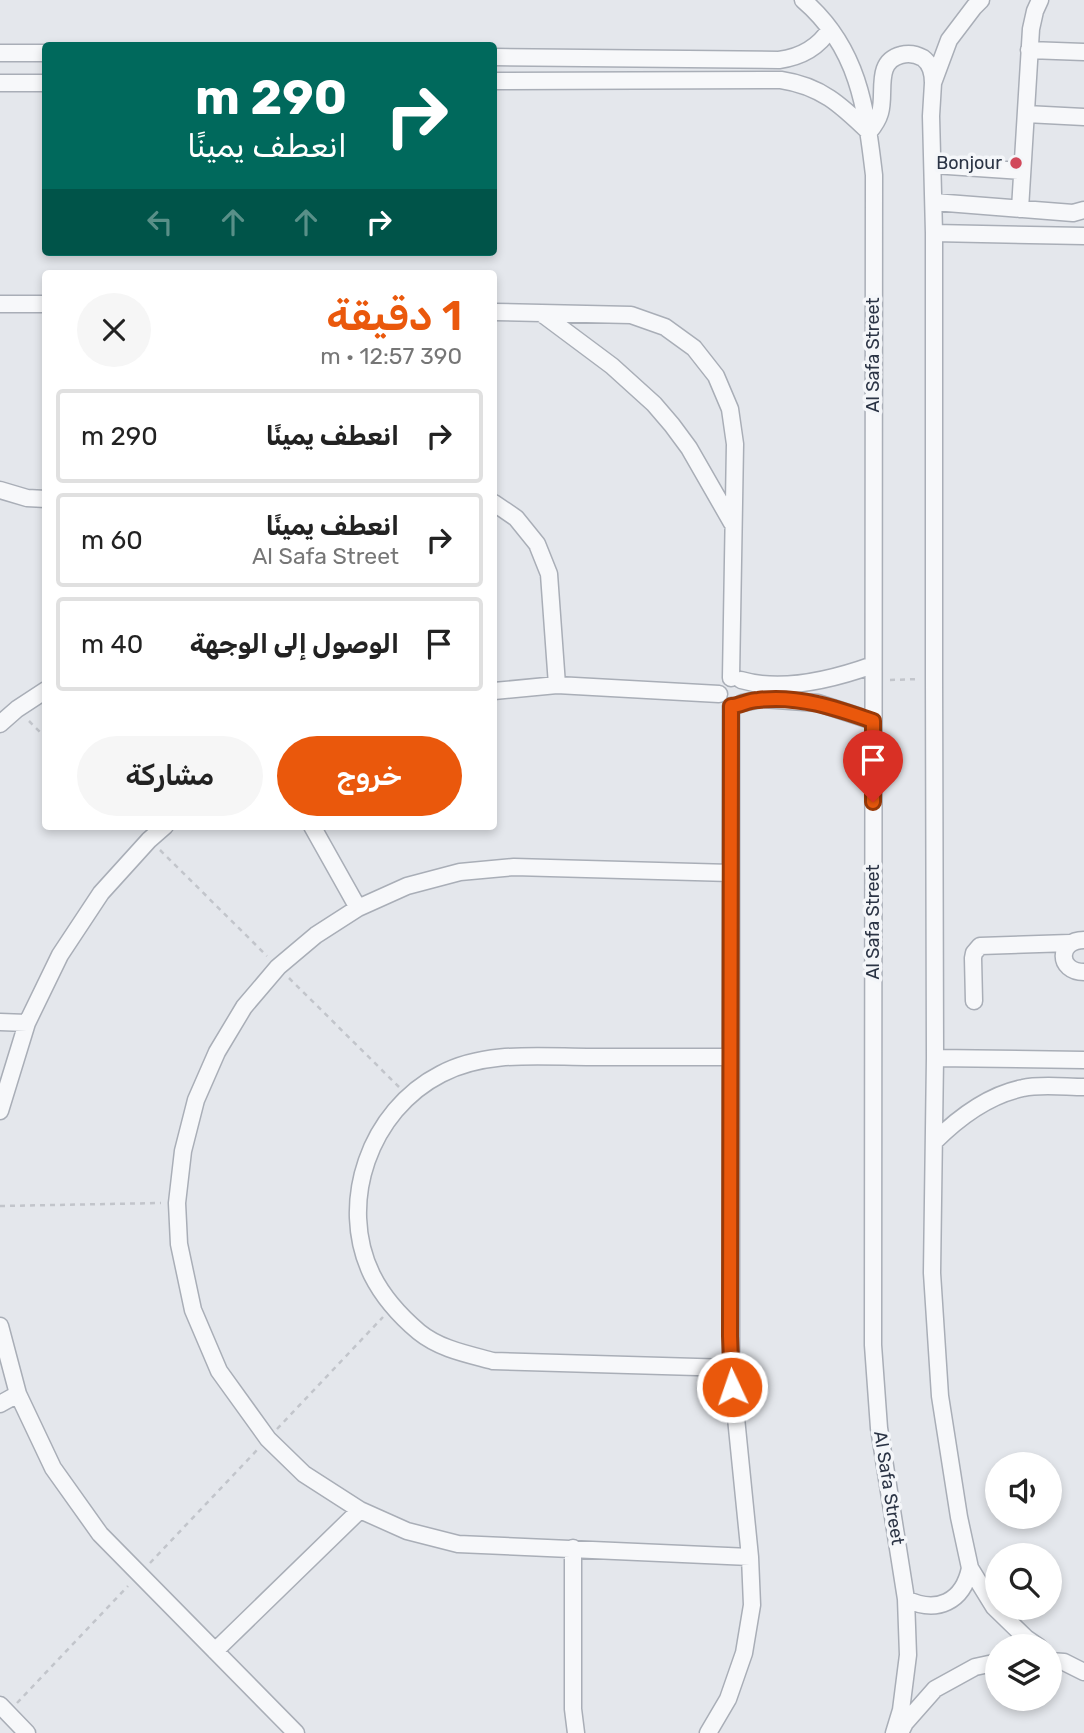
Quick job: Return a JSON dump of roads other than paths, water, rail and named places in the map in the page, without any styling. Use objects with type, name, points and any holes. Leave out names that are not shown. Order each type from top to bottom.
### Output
[{"type":"street","name":"Al Safa Street","points":[[803,0],[830,29],[856,77],[864,103],[874,175],[873,1345],[878,1428],[906,1599],[908,1655],[901,1710],[894,1733]]},
{"type":"street","points":[[933,83],[949,40],[981,0]]},
{"type":"street","points":[[1020,209],[1031,29],[1040,0]]},
{"type":"street","points":[[497,57],[779,60],[799,56],[817,45],[830,29]]},
{"type":"street","points":[[1029,50],[1084,52]]},
{"type":"street","points":[[0,53],[42,53]]},
{"type":"street","points":[[497,81],[781,80],[824,93],[843,106],[869,132],[881,111],[882,78],[890,61],[897,56],[915,54],[923,58],[933,73],[935,1058],[932,1273],[940,1396],[970,1568],[993,1607],[1022,1634]]},
{"type":"street","points":[[750,60],[750,80]]},
{"type":"street","points":[[0,83],[42,83]]},
{"type":"street","points":[[1026,114],[1084,117]]},
{"type":"street","points":[[933,165],[1021,171]]},
{"type":"street","points":[[934,202],[1073,213],[1084,210]]},
{"type":"street","points":[[934,233],[1084,236]]},
{"type":"street","points":[[0,304],[42,304]]},
{"type":"street","points":[[497,312],[631,315],[665,327],[694,348],[716,376],[730,409],[735,444],[736,679]]},
{"type":"street","points":[[541,313],[612,366],[654,404],[689,448],[734,526]]},
{"type":"street","points":[[0,490],[27,498],[42,499]]},
{"type":"street","points":[[497,505],[516,518],[537,544],[550,574],[557,685]]},
{"type":"street","points":[[873,673],[808,682],[761,684],[727,679],[721,685],[719,694],[723,702],[736,705],[762,699],[818,703],[873,721]]},
{"type":"street","points":[[736,679],[744,683],[747,691],[745,700],[736,705]]},
{"type":"street","points":[[497,691],[557,685],[719,694]]},
{"type":"street","points":[[0,724],[42,693]]},
{"type":"street","points":[[708,1733],[728,1699],[744,1653],[752,1605],[750,1557],[731,1368],[731,873],[736,705]]},
{"type":"street","points":[[0,1111],[27,1023],[60,956],[101,894],[159,830]]},
{"type":"street","points":[[314,830],[358,908]]},
{"type":"street","points":[[731,873],[501,868],[460,872],[407,886],[358,908],[316,935],[278,967],[244,1007],[223,1041],[196,1100],[183,1151],[177,1203],[179,1244],[193,1310],[219,1371],[268,1438],[304,1474],[360,1510],[407,1531],[458,1544],[750,1557]]},
{"type":"street","points":[[1077,942],[1064,952],[1065,963],[1073,971],[1084,972]]},
{"type":"street","points":[[974,1001],[973,958],[979,946],[1077,942]]},
{"type":"street","points":[[0,1022],[27,1023]]},
{"type":"street","points":[[730,1057],[515,1056],[477,1060],[440,1074],[408,1096],[383,1125],[366,1160],[358,1198],[360,1237],[372,1274],[393,1307],[421,1333],[455,1352],[493,1361],[731,1368]]},
{"type":"street","points":[[935,1058],[1084,1060]]},
{"type":"street","points":[[934,1142],[968,1113],[1008,1092],[1025,1087],[1084,1087]]},
{"type":"street","points":[[0,1326],[18,1394],[53,1468],[100,1534],[296,1733]]},
{"type":"street","points":[[0,1404],[18,1394]]},
{"type":"street","points":[[215,1651],[360,1510]]},
{"type":"street","points":[[573,1548],[573,1709],[576,1733]]},
{"type":"street","points":[[906,1599],[917,1605],[942,1605],[962,1591],[970,1568]]},
{"type":"street","points":[[1062,1662],[1084,1671]]},
{"type":"street","points":[[900,1733],[905,1723],[935,1689],[975,1667],[985,1665]]},
{"type":"street","points":[[4,1709],[27,1733]]},
{"type":"place","name":"Bonjour","points":[[1016,163]]}]
